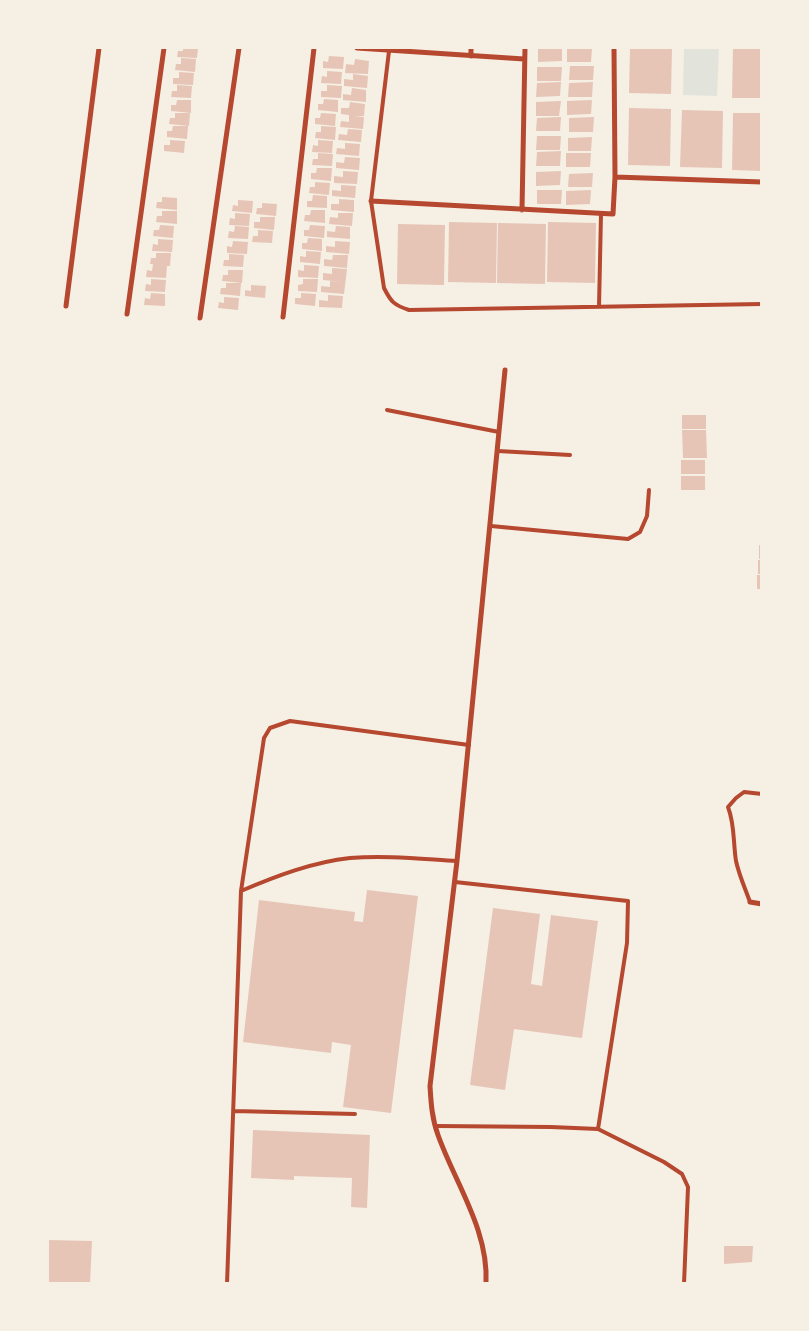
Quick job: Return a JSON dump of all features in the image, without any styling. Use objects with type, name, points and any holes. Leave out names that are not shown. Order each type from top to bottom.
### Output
[{"type":"street","points":[[66,306],[99,48]]},
{"type":"street","points":[[127,314],[164,48]]},
{"type":"street","points":[[200,318],[239,48]]},
{"type":"street","points":[[283,316],[314,48]]},
{"type":"street","points":[[357,48],[524,59]]},
{"type":"street","points":[[471,48],[471,56]]},
{"type":"street","points":[[522,210],[524,48]]},
{"type":"street","points":[[371,201],[613,214],[615,177],[614,48]]},
{"type":"street","points":[[615,177],[762,182]]},
{"type":"street","points":[[486,1284],[480,1236],[436,1126],[432,1112],[430,1086],[455,882],[505,370]]},
{"type":"street","points":[[750,902],[762,904]]},
{"type":"lane","points":[[388,50],[371,201],[384,288],[389,299],[396,306],[409,310],[762,304]]},
{"type":"lane","points":[[600,307],[601,214]]},
{"type":"lane","points":[[388,410],[500,432]]},
{"type":"lane","points":[[498,451],[570,454]]},
{"type":"lane","points":[[491,526],[628,539],[640,532],[647,516],[649,490]]},
{"type":"lane","points":[[227,1284],[241,890],[264,738],[270,728],[290,721],[469,745]]},
{"type":"lane","points":[[750,902],[738,870],[735,838],[728,807],[744,792],[762,794]]},
{"type":"lane","points":[[241,890],[276,876],[349,858],[398,857],[457,861]]},
{"type":"lane","points":[[455,882],[628,901],[627,943],[598,1129]]},
{"type":"lane","points":[[234,1111],[355,1114]]},
{"type":"lane","points":[[436,1126],[525,1126],[598,1129],[664,1162],[682,1174],[688,1188],[684,1284]]},
{"type":"shaded area","points":[[684,48],[719,48],[717,96],[683,95]]},
{"type":"building","points":[[183,48],[198,48],[197,58],[177,57],[178,51],[183,51]]},
{"type":"building","points":[[538,48],[562,48],[562,61],[538,62]]},
{"type":"building","points":[[567,48],[592,48],[591,62],[567,62]]},
{"type":"building","points":[[630,48],[672,48],[671,94],[629,93]]},
{"type":"building","points":[[733,48],[762,48],[762,98],[732,98]]},
{"type":"building","points":[[329,56],[344,57],[343,69],[323,68],[323,61],[328,62]]},
{"type":"building","points":[[181,58],[196,59],[195,72],[175,70],[176,64],[181,64]]},
{"type":"building","points":[[355,59],[369,61],[368,74],[345,73],[346,64],[354,65]]},
{"type":"building","points":[[570,66],[594,66],[593,80],[569,80]]},
{"type":"building","points":[[537,67],[562,67],[561,81],[537,81]]},
{"type":"building","points":[[327,71],[342,72],[341,84],[321,83],[322,76],[327,77]]},
{"type":"building","points":[[179,72],[194,73],[193,85],[173,84],[173,78],[179,78]]},
{"type":"building","points":[[353,74],[368,76],[367,88],[344,86],[344,79],[353,80]]},
{"type":"building","points":[[561,82],[560,96],[536,97],[537,83]]},
{"type":"building","points":[[593,82],[592,97],[568,97],[569,83]]},
{"type":"building","points":[[177,85],[192,86],[191,98],[171,97],[172,91],[177,91]]},
{"type":"building","points":[[327,85],[342,86],[341,98],[321,97],[321,91],[327,91]]},
{"type":"building","points":[[352,88],[366,90],[366,102],[343,100],[343,94],[351,95]]},
{"type":"building","points":[[324,99],[338,100],[338,112],[318,110],[318,104],[323,104]]},
{"type":"building","points":[[177,100],[191,100],[191,113],[171,111],[171,105],[176,105]]},
{"type":"building","points":[[592,100],[591,114],[567,115],[567,101]]},
{"type":"building","points":[[561,101],[559,116],[536,116],[536,102]]},
{"type":"building","points":[[350,102],[365,104],[364,116],[354,116],[364,117],[363,129],[340,127],[341,121],[349,122],[349,115],[341,114],[341,108],[349,108]]},
{"type":"building","points":[[629,108],[671,109],[670,166],[628,165]]},
{"type":"building","points":[[682,110],[723,111],[722,168],[680,167]]},
{"type":"building","points":[[175,113],[190,113],[189,126],[169,124],[170,118],[175,118]]},
{"type":"building","points":[[321,113],[336,114],[335,126],[315,124],[315,118],[320,118]]},
{"type":"building","points":[[733,113],[762,113],[762,171],[732,170]]},
{"type":"building","points":[[561,117],[560,131],[536,131],[537,118]]},
{"type":"building","points":[[594,117],[593,132],[569,132],[569,118]]},
{"type":"building","points":[[173,126],[188,126],[187,139],[167,137],[167,131],[172,131]]},
{"type":"building","points":[[321,126],[336,127],[335,140],[315,138],[316,132],[321,132]]},
{"type":"building","points":[[348,129],[362,130],[361,142],[338,140],[339,134],[347,135]]},
{"type":"building","points":[[537,136],[561,136],[560,150],[536,150]]},
{"type":"building","points":[[592,137],[591,151],[568,151],[568,138]]},
{"type":"building","points":[[170,140],[185,141],[184,153],[164,151],[164,145],[170,145]]},
{"type":"building","points":[[318,140],[333,141],[332,153],[312,152],[313,145],[318,146]]},
{"type":"building","points":[[345,143],[360,144],[359,156],[336,154],[337,148],[345,149]]},
{"type":"building","points":[[561,151],[560,166],[536,166],[537,152]]},
{"type":"building","points":[[318,153],[333,154],[332,166],[312,165],[313,159],[318,159]]},
{"type":"building","points":[[566,153],[591,153],[590,167],[566,167]]},
{"type":"building","points":[[345,157],[360,158],[359,170],[336,168],[336,162],[344,163]]},
{"type":"building","points":[[317,168],[332,168],[331,181],[311,179],[311,173],[316,173]]},
{"type":"building","points":[[343,171],[358,172],[357,184],[334,183],[334,176],[343,177]]},
{"type":"building","points":[[561,171],[560,185],[536,186],[536,172]]},
{"type":"building","points":[[593,173],[592,187],[568,187],[569,174]]},
{"type":"building","points":[[315,182],[330,183],[329,195],[309,193],[310,187],[315,187]]},
{"type":"building","points":[[341,185],[356,186],[355,198],[332,196],[332,190],[341,191]]},
{"type":"building","points":[[537,190],[562,190],[561,204],[537,204]]},
{"type":"building","points":[[591,190],[590,204],[566,205],[566,191]]},
{"type":"building","points":[[313,195],[327,196],[327,208],[307,207],[307,201],[312,201]]},
{"type":"building","points":[[162,197],[177,198],[177,210],[156,208],[157,202],[162,202]]},
{"type":"building","points":[[339,199],[354,200],[354,212],[331,210],[331,204],[339,204]]},
{"type":"building","points":[[238,200],[253,201],[252,213],[232,211],[233,205],[238,206]]},
{"type":"building","points":[[262,203],[277,204],[276,216],[256,214],[257,208],[262,208]]},
{"type":"building","points":[[311,210],[325,210],[325,223],[304,221],[305,215],[310,215]]},
{"type":"building","points":[[162,211],[177,211],[177,224],[156,222],[157,216],[162,216]]},
{"type":"building","points":[[235,213],[250,214],[249,226],[229,225],[230,218],[235,219]]},
{"type":"building","points":[[338,213],[353,213],[352,226],[329,224],[330,217],[338,218]]},
{"type":"building","points":[[260,217],[275,217],[274,230],[254,228],[254,222],[260,222]]},
{"type":"building","points":[[449,222],[497,223],[496,283],[448,282]]},
{"type":"building","points":[[548,222],[596,223],[595,283],[547,282]]},
{"type":"building","points":[[498,223],[546,224],[545,284],[497,283]]},
{"type":"building","points":[[398,224],[445,225],[444,285],[397,284]]},
{"type":"building","points":[[160,225],[174,226],[173,238],[153,236],[154,230],[159,230]]},
{"type":"building","points":[[310,225],[325,226],[324,238],[304,236],[304,230],[309,230]]},
{"type":"building","points":[[235,226],[249,227],[248,239],[228,238],[229,231],[234,232]]},
{"type":"building","points":[[336,226],[350,227],[350,239],[327,237],[327,231],[335,232]]},
{"type":"building","points":[[258,230],[273,231],[272,243],[252,242],[253,236],[258,236]]},
{"type":"building","points":[[308,238],[322,239],[322,251],[302,249],[302,243],[307,243]]},
{"type":"building","points":[[158,239],[173,240],[172,252],[152,251],[153,244],[158,245]]},
{"type":"building","points":[[233,241],[248,242],[247,254],[227,253],[227,246],[232,247]]},
{"type":"building","points":[[335,241],[350,242],[349,254],[326,252],[326,246],[335,247]]},
{"type":"building","points":[[306,251],[321,252],[320,264],[300,262],[300,256],[306,257]]},
{"type":"building","points":[[156,253],[171,253],[170,266],[167,266],[166,278],[146,277],[147,270],[152,271],[153,264],[150,264],[151,258],[156,258]]},
{"type":"building","points":[[229,254],[244,255],[243,267],[223,266],[224,260],[229,260]]},
{"type":"building","points":[[333,255],[348,255],[347,268],[324,266],[324,259],[332,260]]},
{"type":"building","points":[[304,265],[319,266],[318,278],[298,277],[298,270],[304,271]]},
{"type":"building","points":[[332,268],[347,269],[344,294],[321,292],[321,286],[330,287],[330,281],[343,282],[323,280],[323,273],[332,274]]},
{"type":"building","points":[[228,270],[243,270],[242,283],[222,281],[223,275],[228,275]]},
{"type":"building","points":[[151,279],[166,280],[165,292],[145,291],[146,284],[151,285]]},
{"type":"building","points":[[303,279],[318,279],[317,292],[298,291],[298,285],[303,284]]},
{"type":"building","points":[[226,283],[241,283],[240,296],[220,294],[221,288],[226,288]]},
{"type":"building","points":[[251,285],[266,286],[265,298],[245,296],[245,290],[251,291]]},
{"type":"building","points":[[151,293],[165,294],[165,306],[144,305],[145,298],[150,299]]},
{"type":"building","points":[[301,293],[316,294],[315,306],[295,304],[295,298],[301,298]]},
{"type":"building","points":[[328,295],[343,296],[342,308],[319,307],[319,300],[328,301]]},
{"type":"building","points":[[224,297],[239,298],[238,310],[218,308],[219,302],[224,303]]},
{"type":"building","points":[[682,415],[706,415],[706,429],[682,429]]},
{"type":"building","points":[[682,430],[706,430],[707,458],[683,458]]},
{"type":"building","points":[[681,460],[705,460],[705,474],[681,474]]},
{"type":"building","points":[[681,476],[705,476],[705,490],[681,490]]},
{"type":"building","points":[[759,545],[762,545],[762,559],[759,559]]},
{"type":"building","points":[[758,560],[762,560],[762,574],[758,574]]},
{"type":"building","points":[[757,575],[762,575],[762,589],[757,589]]},
{"type":"building","points":[[367,890],[418,896],[391,1113],[343,1107],[351,1045],[332,1042],[331,1053],[243,1042],[259,900],[355,912],[354,921],[363,922]]},
{"type":"building","points":[[493,908],[540,914],[531,984],[542,986],[551,915],[598,921],[582,1038],[514,1029],[505,1090],[470,1085]]},
{"type":"building","points":[[253,1130],[370,1135],[367,1208],[351,1207],[352,1178],[294,1176],[294,1180],[251,1178]]},
{"type":"building","points":[[48,1240],[92,1241],[90,1284],[48,1284]]},
{"type":"building","points":[[724,1246],[753,1246],[752,1262],[724,1264]]}]
